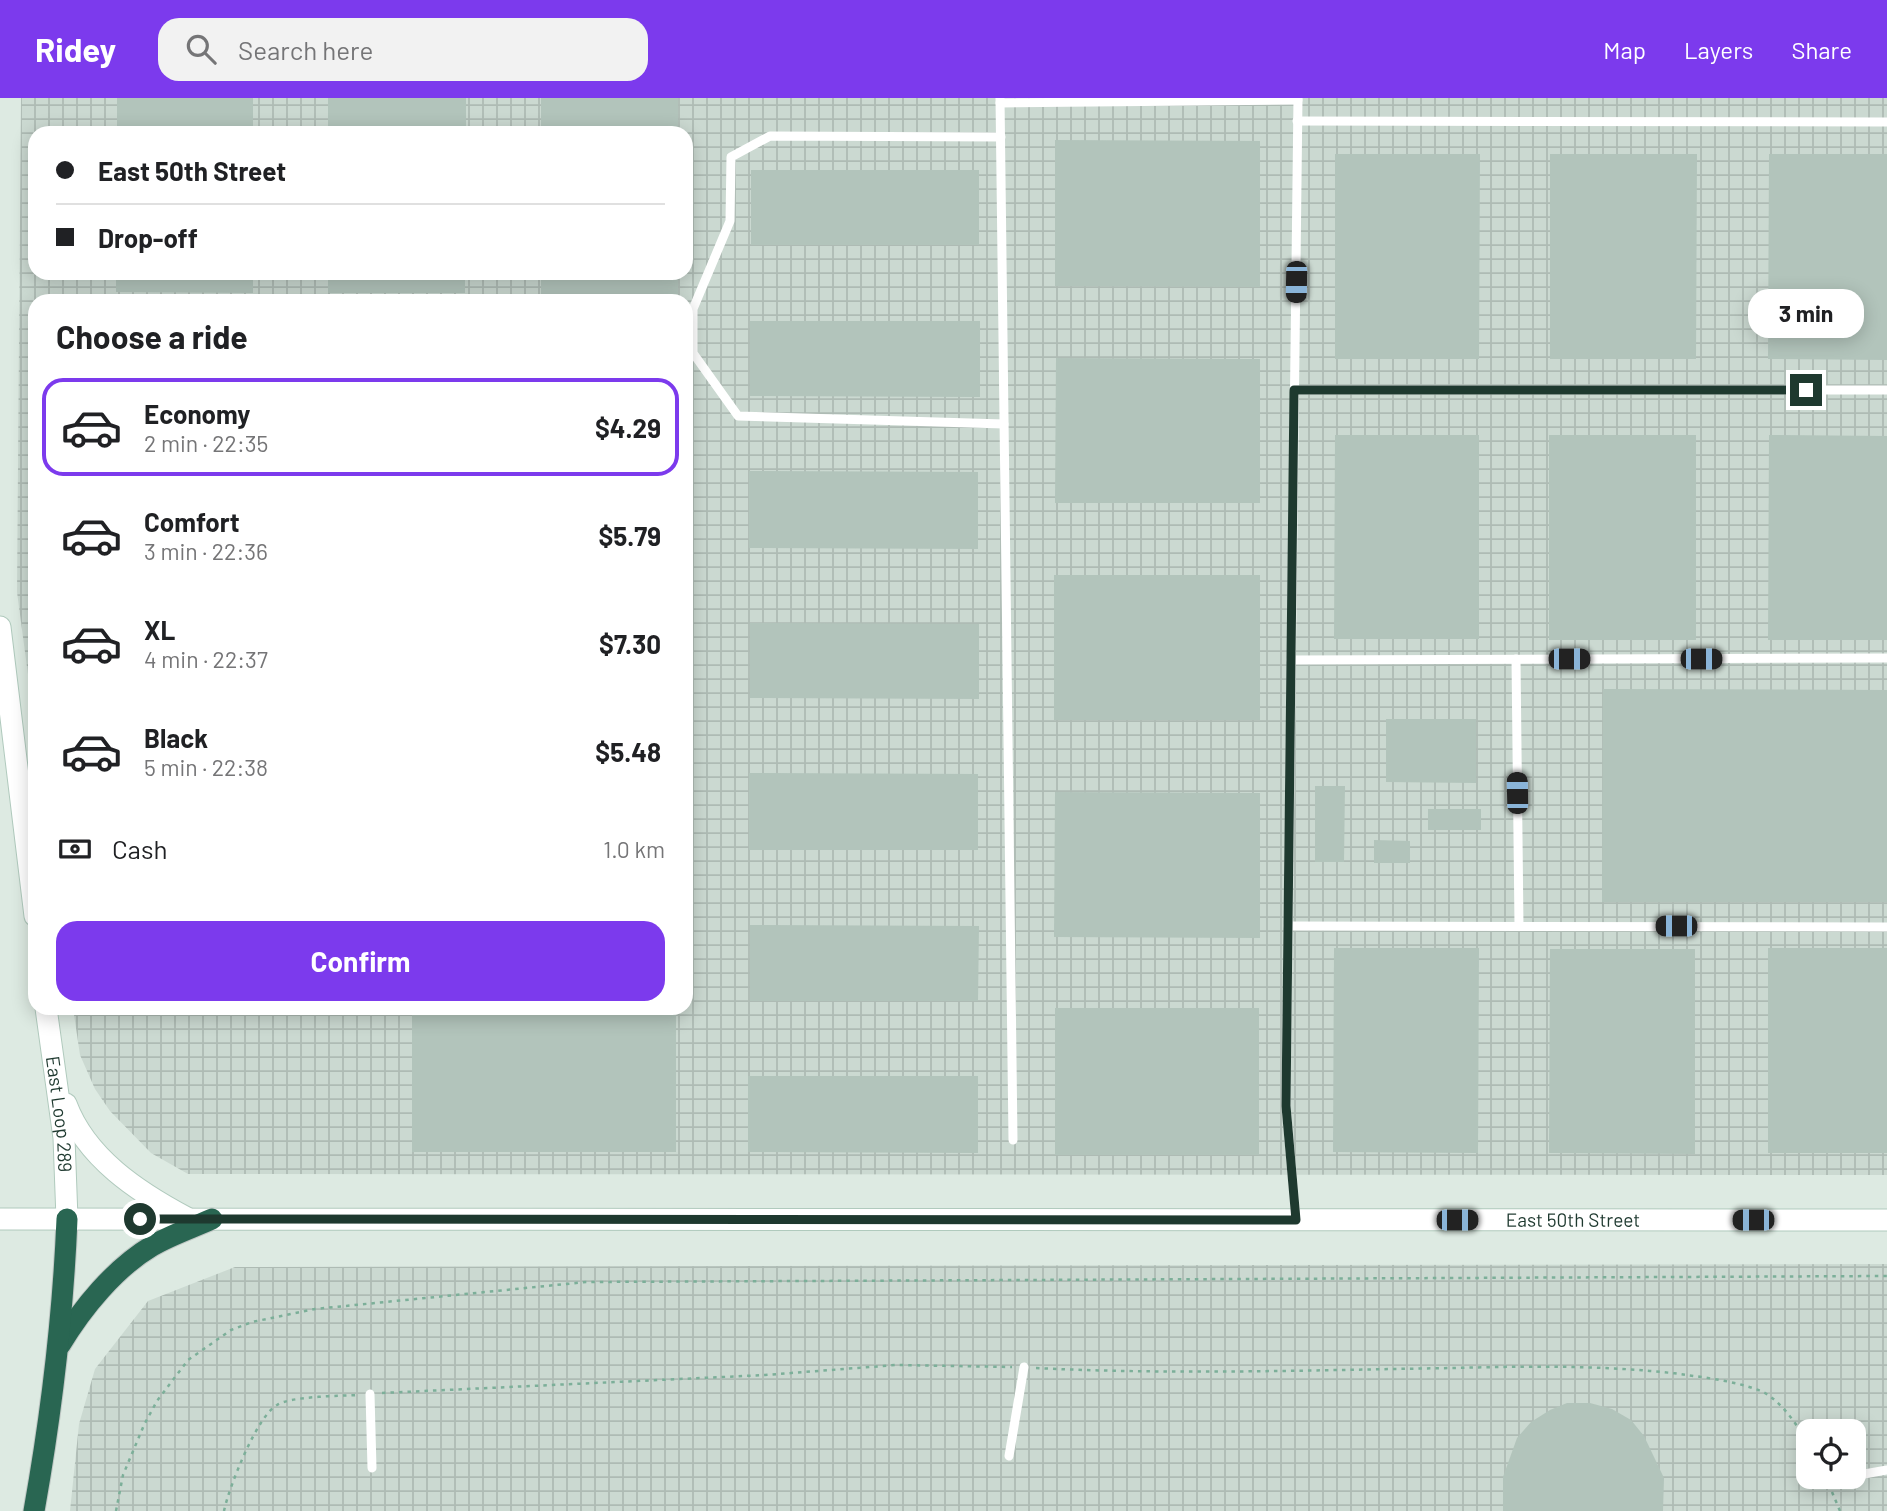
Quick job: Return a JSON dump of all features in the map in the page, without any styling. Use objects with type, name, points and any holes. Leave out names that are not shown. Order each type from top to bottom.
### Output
[{"type":"highway","points":[[34,1511],[64,1288],[67,1219]]},
{"type":"highway","points":[[55,1353],[72,1326],[120,1272],[152,1246],[212,1219]]},
{"type":"main road","points":[[0,627],[28,858]]},
{"type":"main road","name":"East Loop 289","points":[[47,1015],[64,1138],[67,1219]]},
{"type":"main road","points":[[55,1074],[72,1121],[91,1148],[146,1196],[188,1219]]},
{"type":"main road","name":"East 50th Street","points":[[0,1219],[1887,1220]]},
{"type":"lane","points":[[1013,1140],[1000,101],[1297,99],[1286,1106],[1296,1220]]},
{"type":"lane","points":[[1297,121],[1887,122]]},
{"type":"lane","points":[[693,309],[730,221],[731,157],[770,136],[1001,137]]},
{"type":"lane","points":[[693,353],[738,416],[1004,424]]},
{"type":"lane","points":[[1294,390],[1887,390]]},
{"type":"lane","points":[[1291,660],[1887,658]]},
{"type":"lane","points":[[1516,659],[1519,926]]},
{"type":"lane","points":[[1288,926],[1887,927]]},
{"type":"lane","points":[[1009,1456],[1024,1367]]},
{"type":"lane","points":[[370,1394],[372,1468]]},
{"type":"lane","points":[[1866,1474],[1887,1470]]},
{"type":"path","points":[[116,1511],[123,1475],[144,1425],[157,1401],[188,1360],[231,1330],[252,1322],[315,1310],[586,1282],[1887,1276]]},
{"type":"path","points":[[224,1511],[262,1418],[278,1403],[370,1394],[765,1375],[896,1365],[1115,1372],[1543,1366],[1638,1369],[1713,1379],[1765,1393],[1782,1407],[1796,1426]]},
{"type":"shaded area","points":[[21,98],[1887,98],[1887,1175],[188,1174],[151,1153],[110,1111],[95,1089],[80,1055],[74,1015],[693,1015],[693,294],[28,294],[28,674],[17,592]]},
{"type":"shaded area","points":[[1887,1264],[1887,1511],[70,1511],[79,1424],[95,1369],[148,1301],[235,1267]]},
{"type":"building","points":[[117,98],[253,98],[253,126],[117,126]]},
{"type":"building","points":[[328,98],[466,98],[466,126],[328,126]]},
{"type":"building","points":[[541,98],[678,98],[678,126],[541,126]]},
{"type":"building","points":[[1055,140],[1260,141],[1260,287],[1055,286]]},
{"type":"building","points":[[1335,154],[1480,154],[1479,359],[1335,359]]},
{"type":"building","points":[[1550,154],[1697,154],[1696,359],[1550,359]]},
{"type":"building","points":[[1769,154],[1887,154],[1887,360],[1768,359]]},
{"type":"building","points":[[751,170],[979,170],[979,245],[751,245]]},
{"type":"building","points":[[116,280],[253,280],[253,293],[116,292]]},
{"type":"building","points":[[328,280],[465,280],[465,293],[328,293]]},
{"type":"building","points":[[541,280],[678,280],[678,294],[541,294]]},
{"type":"building","points":[[750,321],[980,321],[980,397],[750,396]]},
{"type":"building","points":[[1056,358],[1260,359],[1260,503],[1055,503]]},
{"type":"building","points":[[1335,435],[1479,435],[1479,639],[1334,639]]},
{"type":"building","points":[[1549,435],[1696,435],[1696,640],[1549,640]]},
{"type":"building","points":[[1769,435],[1887,436],[1887,640],[1768,640]]},
{"type":"building","points":[[749,471],[978,472],[978,549],[749,548]]},
{"type":"building","points":[[1054,575],[1260,575],[1260,720],[1054,720]]},
{"type":"building","points":[[750,623],[979,624],[979,699],[750,698]]},
{"type":"building","points":[[1603,689],[1887,690],[1887,902],[1602,902]]},
{"type":"building","points":[[1386,719],[1476,719],[1476,783],[1386,782]]},
{"type":"building","points":[[749,773],[978,774],[978,850],[749,850]]},
{"type":"building","points":[[1315,786],[1345,786],[1344,862],[1315,862]]},
{"type":"building","points":[[1055,792],[1260,793],[1260,938],[1054,937]]},
{"type":"building","points":[[1428,809],[1481,809],[1481,830],[1428,830]]},
{"type":"building","points":[[1374,840],[1410,841],[1410,863],[1374,863]]},
{"type":"building","points":[[750,925],[979,926],[978,1001],[750,1001]]},
{"type":"building","points":[[1334,948],[1479,948],[1478,1153],[1333,1152]]},
{"type":"building","points":[[1768,948],[1887,948],[1887,1153],[1768,1153]]},
{"type":"building","points":[[1550,949],[1695,949],[1695,1154],[1549,1153]]},
{"type":"building","points":[[1055,1008],[1259,1008],[1259,1155],[1055,1155]]},
{"type":"building","points":[[412,1015],[676,1015],[676,1152],[412,1152]]},
{"type":"building","points":[[748,1076],[978,1076],[978,1153],[748,1152]]},
{"type":"building","points":[[1567,1403],[1590,1403],[1612,1409],[1631,1420],[1644,1436],[1664,1478],[1663,1511],[1503,1511],[1503,1477],[1517,1438],[1531,1422]]},
{"type":"route","points":[[140,1219],[1296,1220],[1286,1106],[1294,390],[1806,390]]}]
